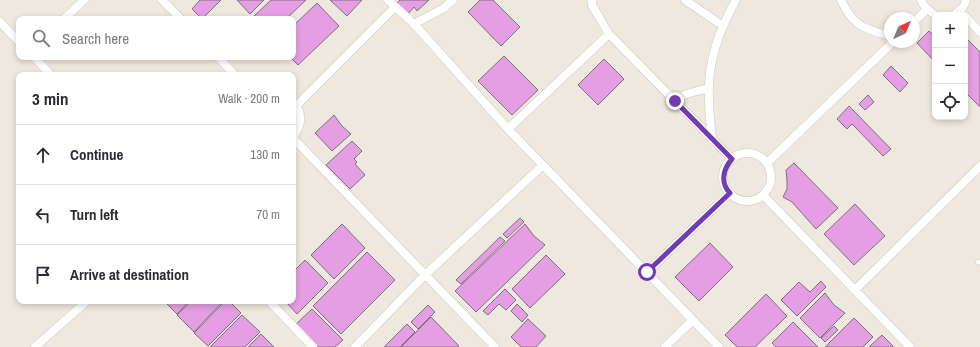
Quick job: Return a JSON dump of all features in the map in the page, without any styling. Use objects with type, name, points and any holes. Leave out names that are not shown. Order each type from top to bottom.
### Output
[{"type":"street","points":[[67,16],[84,0]]},
{"type":"street","points":[[162,0],[178,16]]},
{"type":"street","points":[[388,0],[414,24],[508,129],[719,347]]},
{"type":"street","points":[[414,24],[444,8],[453,0]]},
{"type":"street","points":[[592,0],[592,5],[609,34],[732,159]]},
{"type":"street","points":[[685,0],[723,26]]},
{"type":"street","points":[[712,139],[709,98],[710,67],[718,37],[736,0]]},
{"type":"street","points":[[841,0],[854,21],[859,26],[884,34]]},
{"type":"street","points":[[921,0],[927,9],[932,12]]},
{"type":"street","points":[[961,12],[966,0]]},
{"type":"street","points":[[296,103],[395,7]]},
{"type":"street","points":[[920,16],[927,9]]},
{"type":"street","points":[[968,21],[980,32]]},
{"type":"street","points":[[0,22],[16,39]]},
{"type":"street","points":[[508,129],[609,34]]},
{"type":"street","points":[[767,163],[887,48]]},
{"type":"street","points":[[37,60],[48,72]]},
{"type":"street","points":[[221,60],[232,72]]},
{"type":"street","points":[[675,101],[686,94],[709,88]]},
{"type":"street","points":[[296,106],[300,113],[300,121],[296,133]]},
{"type":"street","points":[[296,140],[495,347]]},
{"type":"street","points":[[740,154],[750,154],[759,156],[767,163],[770,170],[771,179],[768,189],[763,195],[754,200],[744,201],[736,198],[730,193],[724,184],[724,174],[726,166],[732,159],[740,154]]},
{"type":"street","points":[[355,347],[425,275],[543,165]]},
{"type":"street","points":[[855,290],[978,170]]},
{"type":"street","points":[[647,272],[730,193]]},
{"type":"street","points":[[763,195],[910,347]]},
{"type":"street","points":[[35,347],[84,304]]},
{"type":"street","points":[[272,304],[314,347]]},
{"type":"street","points":[[665,347],[693,320]]},
{"type":"shaded area","points":[[0,0],[980,0],[980,347],[0,347]]},
{"type":"building","points":[[200,0],[221,0],[205,16],[199,16],[192,9]]},
{"type":"building","points":[[237,0],[264,0],[250,14]]},
{"type":"building","points":[[271,0],[306,0],[289,16],[254,16]]},
{"type":"building","points":[[330,0],[362,0],[347,16]]},
{"type":"building","points":[[400,0],[429,0],[417,11],[414,7],[408,14],[397,3]]},
{"type":"building","points":[[480,0],[493,0],[520,27],[501,46],[468,12]]},
{"type":"building","points":[[317,3],[339,26],[298,65],[293,60],[296,60],[296,23]]},
{"type":"building","points":[[929,31],[932,34],[932,59],[920,46],[920,40]]},
{"type":"building","points":[[968,40],[980,52],[980,107],[968,95]]},
{"type":"building","points":[[504,56],[538,90],[512,115],[478,81]]},
{"type":"building","points":[[604,59],[624,79],[598,105],[578,85]]},
{"type":"building","points":[[891,66],[908,83],[900,92],[883,75]]},
{"type":"building","points":[[868,95],[874,102],[865,110],[859,104]]},
{"type":"building","points":[[849,106],[891,149],[883,156],[852,124],[847,129],[837,119]]},
{"type":"building","points":[[334,115],[342,126],[351,134],[332,151],[315,133]]},
{"type":"building","points":[[352,141],[362,151],[354,159],[357,162],[355,164],[365,175],[350,189],[326,165]]},
{"type":"building","points":[[794,163],[838,208],[816,229],[792,202],[783,197],[787,189],[786,170]]},
{"type":"building","points":[[855,204],[885,236],[854,265],[824,234]]},
{"type":"building","points":[[520,218],[524,222],[507,238],[503,234]]},
{"type":"building","points":[[342,224],[365,248],[334,279],[311,255]]},
{"type":"building","points":[[525,224],[534,236],[545,245],[476,312],[455,291]]},
{"type":"building","points":[[500,237],[505,241],[461,284],[456,280]]},
{"type":"building","points":[[710,243],[733,267],[699,301],[675,277]]},
{"type":"building","points":[[367,252],[395,280],[341,334],[313,306]]},
{"type":"building","points":[[546,255],[565,274],[530,308],[512,289]]},
{"type":"building","points":[[305,260],[328,283],[297,314],[288,304],[296,304],[296,269]]},
{"type":"building","points":[[821,281],[826,287],[797,316],[781,300],[799,282],[810,292]]},
{"type":"building","points":[[505,289],[516,300],[506,310],[499,304],[488,315],[483,311]]},
{"type":"building","points":[[825,293],[834,305],[845,313],[820,338],[800,318]]},
{"type":"building","points":[[766,294],[787,316],[755,347],[737,347],[725,335]]},
{"type":"building","points":[[167,304],[186,304],[177,314]]},
{"type":"building","points":[[188,304],[220,304],[194,332],[177,315]]},
{"type":"building","points":[[222,304],[232,304],[241,313],[208,346],[194,333]]},
{"type":"building","points":[[517,304],[528,315],[522,322],[511,311]]},
{"type":"building","points":[[428,305],[435,312],[418,329],[411,322]]},
{"type":"building","points":[[312,309],[343,340],[335,347],[317,347],[295,325]]},
{"type":"building","points":[[242,315],[260,332],[245,347],[210,347]]},
{"type":"building","points":[[431,317],[459,346],[458,347],[401,347]]},
{"type":"building","points":[[854,318],[873,337],[863,347],[825,347]]},
{"type":"building","points":[[528,319],[546,336],[536,347],[521,347],[511,337]]},
{"type":"building","points":[[793,322],[818,347],[776,347],[772,343]]},
{"type":"building","points":[[407,324],[415,332],[400,347],[384,347]]},
{"type":"building","points":[[834,326],[838,330],[825,342],[821,338]]},
{"type":"building","points":[[261,334],[274,347],[248,347]]},
{"type":"building","points":[[882,335],[894,347],[869,347]]},
{"type":"route","points":[[647,272],[730,193],[724,184],[724,174],[726,166],[732,159],[675,101]]}]
